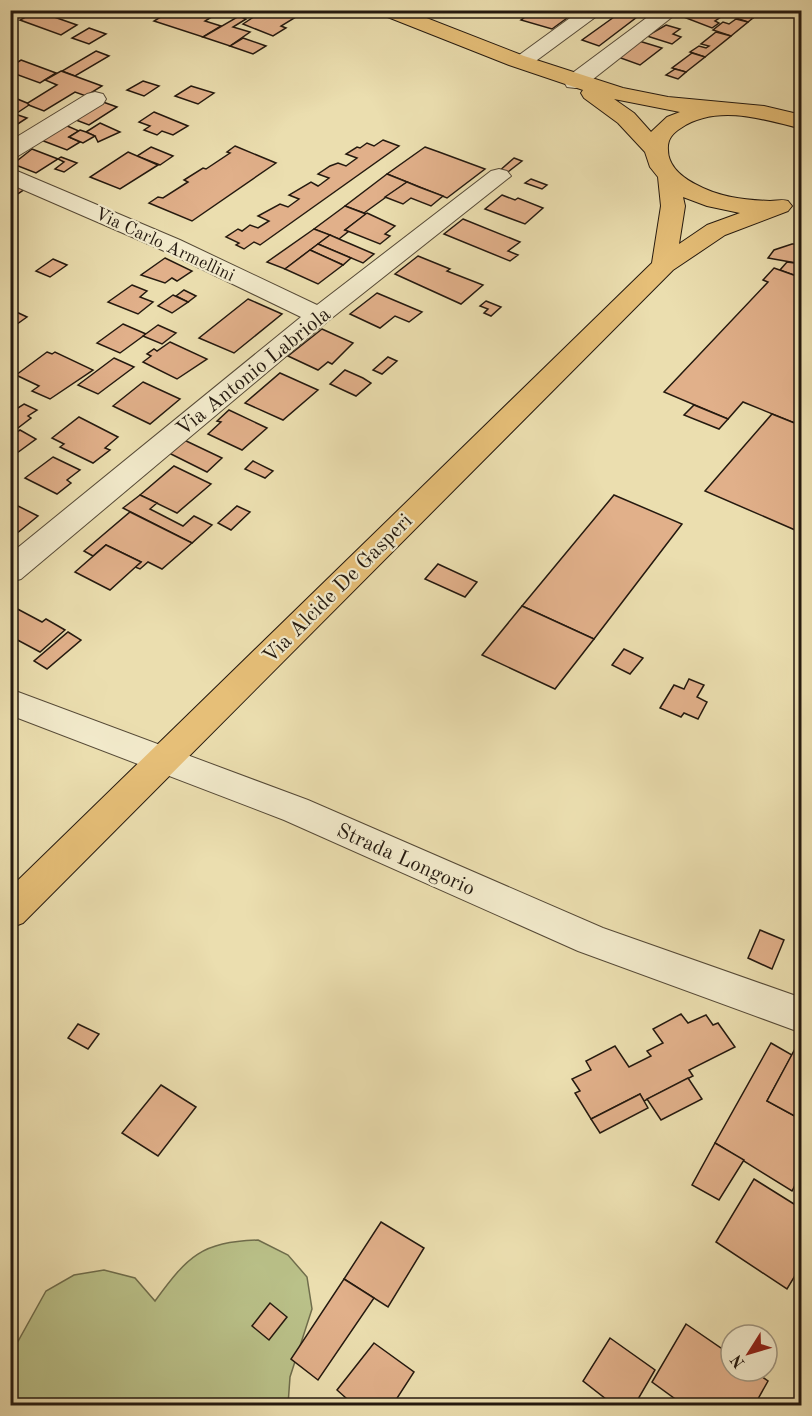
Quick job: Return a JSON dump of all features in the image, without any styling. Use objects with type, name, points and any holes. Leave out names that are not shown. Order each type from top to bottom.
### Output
[{"type":"main road","points":[[387,10],[575,82],[650,101],[718,109],[760,110],[801,105]]},
{"type":"main road","points":[[575,82],[626,118],[655,149]]},
{"type":"main road","points":[[718,109],[693,114],[673,123],[660,135],[655,149],[658,164],[669,178],[685,189],[705,198],[729,204],[755,207],[794,204]]},
{"type":"main road","points":[[760,110],[801,122]]},
{"type":"main road","points":[[664,265],[673,206],[669,178]]},
{"type":"main road","name":"Via Alcide De Gasperi","points":[[10,912],[664,265],[716,230],[794,204]]},
{"type":"street","points":[[522,62],[595,10]]},
{"type":"street","points":[[575,82],[670,10]]},
{"type":"street","points":[[10,151],[95,99]]},
{"type":"street","name":"Via Carlo Armellini","points":[[10,175],[171,245],[319,316]]},
{"type":"street","name":"Via Antonio Labriola","points":[[10,571],[319,316],[499,176]]},
{"type":"street","name":"Strada Longorio","points":[[10,701],[296,810],[591,940],[801,1016]]},
{"type":"green space","points":[[258,1240],[288,1255],[307,1277],[312,1309],[290,1377],[288,1405],[11,1406],[11,1354],[46,1291],[74,1275],[104,1270],[135,1278],[155,1301],[187,1262],[198,1254],[222,1244]]},
{"type":"building","points":[[172,10],[223,10],[205,21],[221,26],[203,37],[154,21]]},
{"type":"building","points":[[264,10],[304,12],[281,26],[286,28],[273,36],[243,24]]},
{"type":"building","points":[[535,10],[578,10],[552,29],[521,20]]},
{"type":"building","points":[[688,10],[718,11],[714,15],[721,17],[715,21],[719,23],[712,28],[681,16]]},
{"type":"building","points":[[736,10],[761,12],[753,18],[737,13],[739,11]]},
{"type":"building","points":[[37,11],[77,25],[61,35],[20,20]]},
{"type":"building","points":[[621,12],[637,17],[599,46],[582,40]]},
{"type":"building","points":[[737,13],[753,18],[748,22],[733,17]]},
{"type":"building","points":[[239,16],[246,19],[233,27],[250,32],[230,46],[203,37]]},
{"type":"building","points":[[736,19],[748,22],[731,36],[713,30],[723,22],[729,24]]},
{"type":"building","points":[[666,25],[680,29],[673,34],[681,37],[672,44],[647,36]]},
{"type":"building","points":[[89,28],[106,34],[89,44],[72,38]]},
{"type":"building","points":[[716,32],[731,36],[705,57],[690,52],[699,46],[706,48],[709,46],[701,44]]},
{"type":"building","points":[[243,38],[266,46],[253,54],[230,46]]},
{"type":"building","points":[[639,41],[662,48],[640,65],[618,57]]},
{"type":"building","points":[[96,51],[109,56],[75,76],[62,71]]},
{"type":"building","points":[[692,53],[705,57],[686,72],[672,68]]},
{"type":"building","points":[[21,60],[56,73],[40,83],[10,72],[10,67]]},
{"type":"building","points":[[675,69],[686,72],[678,79],[666,75]]},
{"type":"building","points":[[61,71],[102,86],[86,96],[75,92],[44,111],[26,104],[57,85],[45,80]]},
{"type":"building","points":[[143,81],[159,86],[144,96],[127,90]]},
{"type":"building","points":[[191,86],[214,93],[198,104],[175,96]]},
{"type":"building","points":[[15,98],[29,105],[17,113],[10,110],[10,101]]},
{"type":"building","points":[[103,102],[117,107],[89,125],[76,120]]},
{"type":"building","points":[[154,112],[188,126],[173,135],[162,131],[157,135],[144,130],[150,126],[139,122]]},
{"type":"building","points":[[10,113],[12,113],[27,118],[10,129]]},
{"type":"building","points":[[100,123],[120,132],[98,142],[95,136],[86,132]]},
{"type":"building","points":[[65,125],[79,131],[69,137],[80,142],[67,150],[41,140]]},
{"type":"building","points":[[80,130],[95,136],[83,143],[69,137]]},
{"type":"building","points":[[383,140],[399,146],[260,245],[254,242],[244,249],[236,245],[239,243],[226,237],[250,225],[258,228],[269,221],[258,216],[280,204],[288,207],[299,199],[289,195],[311,182],[318,186],[329,178],[318,174],[338,163],[346,166],[357,158],[346,154],[367,143],[374,146]]},
{"type":"building","points":[[235,146],[276,163],[192,221],[149,203],[158,197],[163,198],[188,182],[184,180],[230,153],[227,152]]},
{"type":"building","points":[[151,147],[173,156],[160,165],[137,156]]},
{"type":"building","points":[[425,147],[485,169],[447,198],[387,174]]},
{"type":"building","points":[[32,149],[58,159],[36,173],[13,164]]},
{"type":"building","points":[[128,152],[158,165],[120,189],[90,177]]},
{"type":"building","points":[[61,157],[77,163],[64,172],[55,169],[64,162],[58,159]]},
{"type":"building","points":[[514,158],[522,161],[504,175],[498,172]]},
{"type":"building","points":[[387,174],[407,182],[364,213],[345,206]]},
{"type":"building","points":[[531,179],[547,185],[542,189],[525,183]]},
{"type":"building","points":[[10,182],[28,187],[10,199]]},
{"type":"building","points":[[407,182],[443,196],[431,206],[411,198],[403,204],[385,197]]},
{"type":"building","points":[[502,195],[515,200],[518,198],[543,208],[525,224],[485,209]]},
{"type":"building","points":[[345,206],[366,214],[345,230],[349,231],[339,239],[314,229]]},
{"type":"building","points":[[367,213],[395,226],[385,234],[390,236],[380,244],[345,230]]},
{"type":"building","points":[[463,219],[520,242],[508,251],[518,255],[510,261],[444,234]]},
{"type":"building","points":[[314,229],[330,235],[285,269],[267,262]]},
{"type":"building","points":[[330,235],[374,254],[363,263],[318,244]]},
{"type":"building","points":[[318,244],[351,258],[343,265],[310,250]]},
{"type":"building","points":[[792,244],[802,244],[802,264],[768,258],[774,250]]},
{"type":"building","points":[[310,250],[343,265],[318,284],[285,269]]},
{"type":"building","points":[[418,256],[450,269],[447,271],[483,285],[461,304],[395,274]]},
{"type":"building","points":[[165,258],[192,271],[177,281],[172,278],[165,283],[141,275]]},
{"type":"building","points":[[53,259],[67,265],[50,277],[36,271]]},
{"type":"building","points":[[787,262],[802,264],[802,278],[780,270]]},
{"type":"building","points":[[774,268],[802,278],[802,426],[743,402],[728,419],[664,392],[768,282],[763,280]]},
{"type":"building","points":[[132,285],[147,291],[140,297],[153,302],[138,314],[108,302]]},
{"type":"building","points":[[184,290],[196,296],[188,302],[176,296]]},
{"type":"building","points":[[377,293],[422,312],[409,322],[395,316],[380,328],[350,314]]},
{"type":"building","points":[[173,295],[188,302],[172,313],[158,306]]},
{"type":"building","points":[[248,299],[282,314],[234,353],[199,338]]},
{"type":"building","points":[[486,301],[501,307],[491,316],[484,313],[488,309],[480,306]]},
{"type":"building","points":[[10,309],[27,317],[10,329]]},
{"type":"building","points":[[123,324],[146,334],[120,353],[97,343]]},
{"type":"building","points":[[158,325],[176,333],[162,344],[143,336]]},
{"type":"building","points":[[322,329],[353,343],[332,364],[328,362],[318,370],[288,356]]},
{"type":"building","points":[[170,342],[207,359],[177,379],[143,362],[151,356],[147,354],[154,349],[157,351]]},
{"type":"building","points":[[47,352],[52,354],[55,352],[93,370],[50,399],[32,391],[39,386],[16,375]]},
{"type":"building","points":[[388,357],[397,361],[382,374],[373,370]]},
{"type":"building","points":[[114,358],[134,367],[98,394],[78,385]]},
{"type":"building","points":[[345,370],[371,383],[356,396],[330,384]]},
{"type":"building","points":[[280,373],[318,390],[283,420],[245,403]]},
{"type":"building","points":[[143,382],[180,399],[150,424],[113,406]]},
{"type":"building","points":[[24,404],[37,410],[28,416],[31,418],[10,434],[10,413]]},
{"type":"building","points":[[694,405],[728,419],[719,429],[684,415]]},
{"type":"building","points":[[229,410],[267,428],[242,450],[208,434],[221,422],[217,421]]},
{"type":"building","points":[[772,414],[802,426],[802,533],[705,491]]},
{"type":"building","points":[[79,417],[118,437],[105,448],[110,450],[93,463],[60,447],[64,444],[52,438]]},
{"type":"building","points":[[20,430],[36,439],[17,453],[10,450],[10,438]]},
{"type":"building","points":[[182,439],[222,458],[207,472],[167,452]]},
{"type":"building","points":[[53,457],[80,470],[67,480],[71,483],[57,494],[25,478]]},
{"type":"building","points":[[253,461],[273,471],[265,478],[245,469]]},
{"type":"building","points":[[174,466],[211,484],[177,513],[140,495]]},
{"type":"building","points":[[140,495],[157,503],[150,509],[183,526],[194,516],[212,525],[192,543],[123,508]]},
{"type":"building","points":[[614,495],[682,524],[594,639],[522,606]]},
{"type":"building","points":[[10,502],[38,516],[10,539]]},
{"type":"building","points":[[237,506],[250,512],[231,530],[218,523]]},
{"type":"building","points":[[130,512],[192,543],[162,569],[148,562],[140,569],[135,567],[141,562],[106,545],[93,556],[84,551]]},
{"type":"building","points":[[106,545],[141,562],[110,590],[75,572]]},
{"type":"building","points":[[438,564],[477,582],[465,597],[425,579]]},
{"type":"building","points":[[10,605],[42,622],[46,619],[65,630],[40,652],[10,636]]},
{"type":"building","points":[[522,606],[594,639],[555,689],[482,655]]},
{"type":"building","points":[[68,632],[81,640],[47,669],[34,661]]},
{"type":"building","points":[[624,649],[643,658],[630,674],[612,665]]},
{"type":"building","points":[[689,679],[704,685],[697,697],[707,702],[698,719],[684,713],[681,717],[660,708],[674,685],[684,689]]},
{"type":"building","points":[[760,930],[784,940],[772,969],[748,958]]},
{"type":"building","points":[[681,1014],[688,1023],[706,1015],[713,1025],[718,1023],[735,1047],[689,1070],[693,1076],[644,1101],[640,1094],[591,1119],[575,1093],[580,1091],[572,1079],[591,1070],[586,1061],[615,1046],[629,1067],[651,1056],[647,1051],[663,1043],[653,1029]]},
{"type":"building","points":[[78,1024],[99,1034],[88,1049],[68,1038]]},
{"type":"building","points":[[771,1043],[792,1055],[767,1101],[802,1120],[802,1172],[792,1191],[715,1143]]},
{"type":"building","points":[[796,1047],[802,1050],[802,1120],[767,1101]]},
{"type":"building","points":[[688,1078],[702,1099],[661,1120],[647,1099]]},
{"type":"building","points":[[161,1085],[196,1107],[158,1156],[122,1133]]},
{"type":"building","points":[[640,1094],[648,1108],[600,1133],[591,1119]]},
{"type":"building","points":[[715,1143],[744,1160],[719,1200],[692,1185]]},
{"type":"building","points":[[754,1179],[802,1209],[802,1264],[787,1289],[716,1242]]},
{"type":"building","points":[[381,1222],[424,1248],[388,1307],[344,1279]]},
{"type":"building","points":[[344,1279],[374,1298],[318,1380],[291,1359]]},
{"type":"building","points":[[270,1303],[287,1317],[269,1340],[252,1326]]},
{"type":"building","points":[[686,1324],[719,1347],[719,1383],[767,1383],[754,1406],[685,1406],[652,1382]]},
{"type":"building","points":[[610,1338],[655,1370],[634,1406],[615,1406],[583,1381]]},
{"type":"building","points":[[374,1343],[414,1372],[392,1406],[355,1406],[337,1390]]}]
